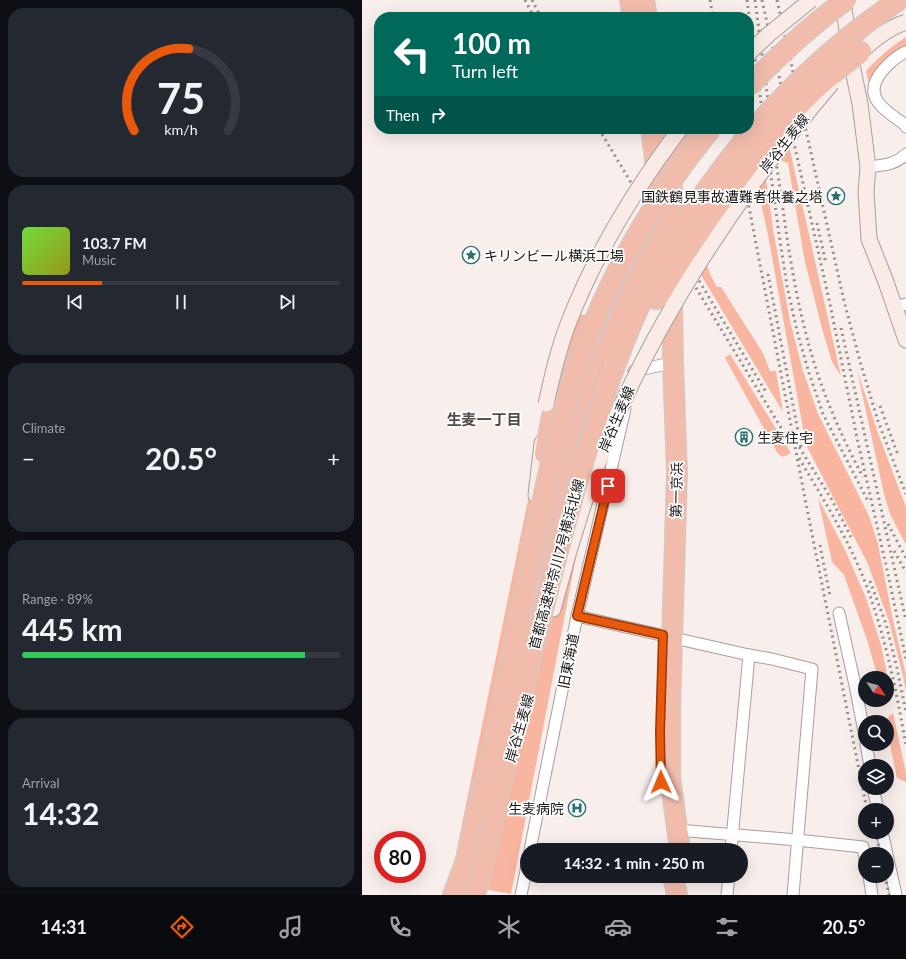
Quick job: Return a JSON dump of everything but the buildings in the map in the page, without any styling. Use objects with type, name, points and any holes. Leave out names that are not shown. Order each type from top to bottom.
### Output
[{"type":"highway","points":[[630,0],[632,12]]},
{"type":"highway","points":[[644,0],[646,12]]},
{"type":"highway","points":[[754,81],[800,38],[846,0]]},
{"type":"highway","name":"首都高速神奈川7号横浜北線","points":[[754,129],[782,98],[831,51],[854,32],[899,0]]},
{"type":"highway","points":[[754,117],[774,98],[831,51]]},
{"type":"highway","points":[[548,609],[554,579],[587,470],[656,300],[689,248],[748,165],[770,137],[814,91],[861,52]]},
{"type":"highway","name":"第一京浜","points":[[652,134],[659,221],[667,364],[677,472],[668,636],[660,732],[661,782],[668,843]]},
{"type":"highway","name":"第一京浜","points":[[667,134],[674,220],[667,364]]},
{"type":"highway","points":[[529,571],[550,425],[565,362],[589,300],[616,244],[633,215],[688,134]]},
{"type":"highway","name":"首都高速神奈川7号横浜北線","points":[[462,895],[479,821],[552,457],[568,395],[589,334],[631,245],[666,189],[707,134]]},
{"type":"highway","points":[[516,672],[540,569],[561,468],[585,378],[596,347],[623,284],[659,212],[678,180],[710,134]]},
{"type":"highway","points":[[548,609],[591,405],[616,325],[636,280],[650,254],[681,204],[714,160],[737,134]]},
{"type":"highway","name":"首都高速神奈川7号横浜北線","points":[[475,895],[508,748],[548,609],[574,493],[597,418],[619,356],[630,328],[656,274],[685,222],[729,159],[750,134]]},
{"type":"highway","name":"第一京浜","points":[[668,636],[670,777],[679,843]]},
{"type":"highway","points":[[454,895],[467,858],[497,731]]},
{"type":"highway","points":[[674,883],[677,895]]},
{"type":"highway","points":[[685,883],[688,895]]},
{"type":"street","points":[[754,49],[811,0]]},
{"type":"street","points":[[843,0],[850,55],[860,104],[868,168],[866,192],[869,239],[886,282],[900,305],[906,340]]},
{"type":"street","points":[[861,52],[886,31],[906,22]]},
{"type":"street","points":[[906,52],[899,55],[883,69],[875,82],[874,89],[878,103],[906,127]]},
{"type":"street","name":"岸谷生麦線","points":[[458,895],[472,847],[516,672],[546,404],[557,356],[567,325],[580,294],[613,229],[656,161],[676,134]]},
{"type":"street","points":[[868,168],[894,163],[906,154]]},
{"type":"street","name":"旧東海道","points":[[531,843],[577,616],[634,371],[667,364]]},
{"type":"street","name":"岸谷生麦線","points":[[470,895],[482,858],[548,609]]},
{"type":"street","points":[[839,613],[861,715]]},
{"type":"street","points":[[577,616],[812,669],[793,895]]},
{"type":"street","points":[[731,843],[749,655]]},
{"type":"street","points":[[677,830],[797,840],[858,847]]},
{"type":"street","points":[[884,839],[896,895]]},
{"type":"street","points":[[521,895],[523,883]]},
{"type":"street","points":[[727,895],[728,883]]},
{"type":"street","points":[[869,883],[872,895]]},
{"type":"shaded area","points":[[906,37],[906,46],[900,49],[874,74],[869,85],[866,71],[884,53]]},
{"type":"shaded area","points":[[783,113],[793,164],[841,376],[832,362],[823,332],[805,262],[788,163],[782,161],[777,120]]},
{"type":"shaded area","points":[[760,137],[774,235],[790,321],[803,371],[818,414],[869,516],[872,525],[878,544],[893,620],[906,675],[906,692],[889,621],[867,562],[806,445],[768,235],[749,149]]},
{"type":"shaded area","points":[[689,237],[708,268],[717,287],[721,287],[763,353],[770,371],[776,371],[783,412],[683,245]]},
{"type":"shaded area","points":[[566,313],[622,319],[511,894],[450,883]]},
{"type":"shaded area","points":[[730,354],[791,453],[783,457],[778,454],[725,358]]},
{"type":"shaded area","points":[[857,370],[879,436],[906,507],[906,543],[890,514],[884,494]]},
{"type":"shaded area","points":[[818,498],[846,552],[866,598],[881,645],[886,671],[876,671],[867,640],[844,575],[832,562]]},
{"type":"shaded area","points":[[894,718],[906,773],[906,782],[897,778],[891,751],[894,751]]},
{"type":"railway","points":[[525,0],[531,12]]},
{"type":"railway","points":[[532,0],[538,12]]},
{"type":"railway","points":[[710,0],[712,12]]},
{"type":"railway","points":[[747,0],[749,12]]},
{"type":"railway","points":[[755,0],[784,217],[799,306],[810,350],[827,399],[863,477]]},
{"type":"railway","points":[[762,0],[830,304],[857,438],[906,659]]},
{"type":"railway","points":[[777,0],[844,301],[878,421],[906,494]]},
{"type":"railway","points":[[754,51],[779,234],[787,286],[797,331],[823,414],[869,503]]},
{"type":"railway","points":[[602,134],[792,446]]},
{"type":"railway","points":[[735,134],[866,803]]},
{"type":"railway","points":[[639,184],[766,392]]},
{"type":"railway","points":[[817,223],[826,264]]},
{"type":"railway","points":[[768,274],[801,447]]},
{"type":"railway","points":[[841,328],[906,621]]},
{"type":"railway","points":[[880,406],[898,455]]},
{"type":"railway","points":[[796,442],[832,500],[851,537]]},
{"type":"railway","points":[[799,458],[843,534],[865,582],[889,662],[906,745]]},
{"type":"railway","points":[[888,524],[906,558]]},
{"type":"railway","points":[[820,545],[830,596]]},
{"type":"railway","points":[[894,551],[906,572]]},
{"type":"railway","points":[[870,581],[886,624],[906,712]]},
{"type":"railway","points":[[877,839],[879,847]]},
{"type":"railway","points":[[886,883],[889,895]]},
{"type":"place","name":"国鉄鶴見事故遭難者供養之塔","points":[[836,196]]},
{"type":"place","name":"キリンビール横浜工場","points":[[471,255]]},
{"type":"place","name":"生麦住宅","points":[[744,437]]},
{"type":"place","name":"生麦病院","points":[[577,808]]},
{"type":"district","name":"生麦一丁目","points":[[484,419]]},
{"type":"route","points":[[608,486],[577,616],[663,635],[660,732],[661,782]]}]
